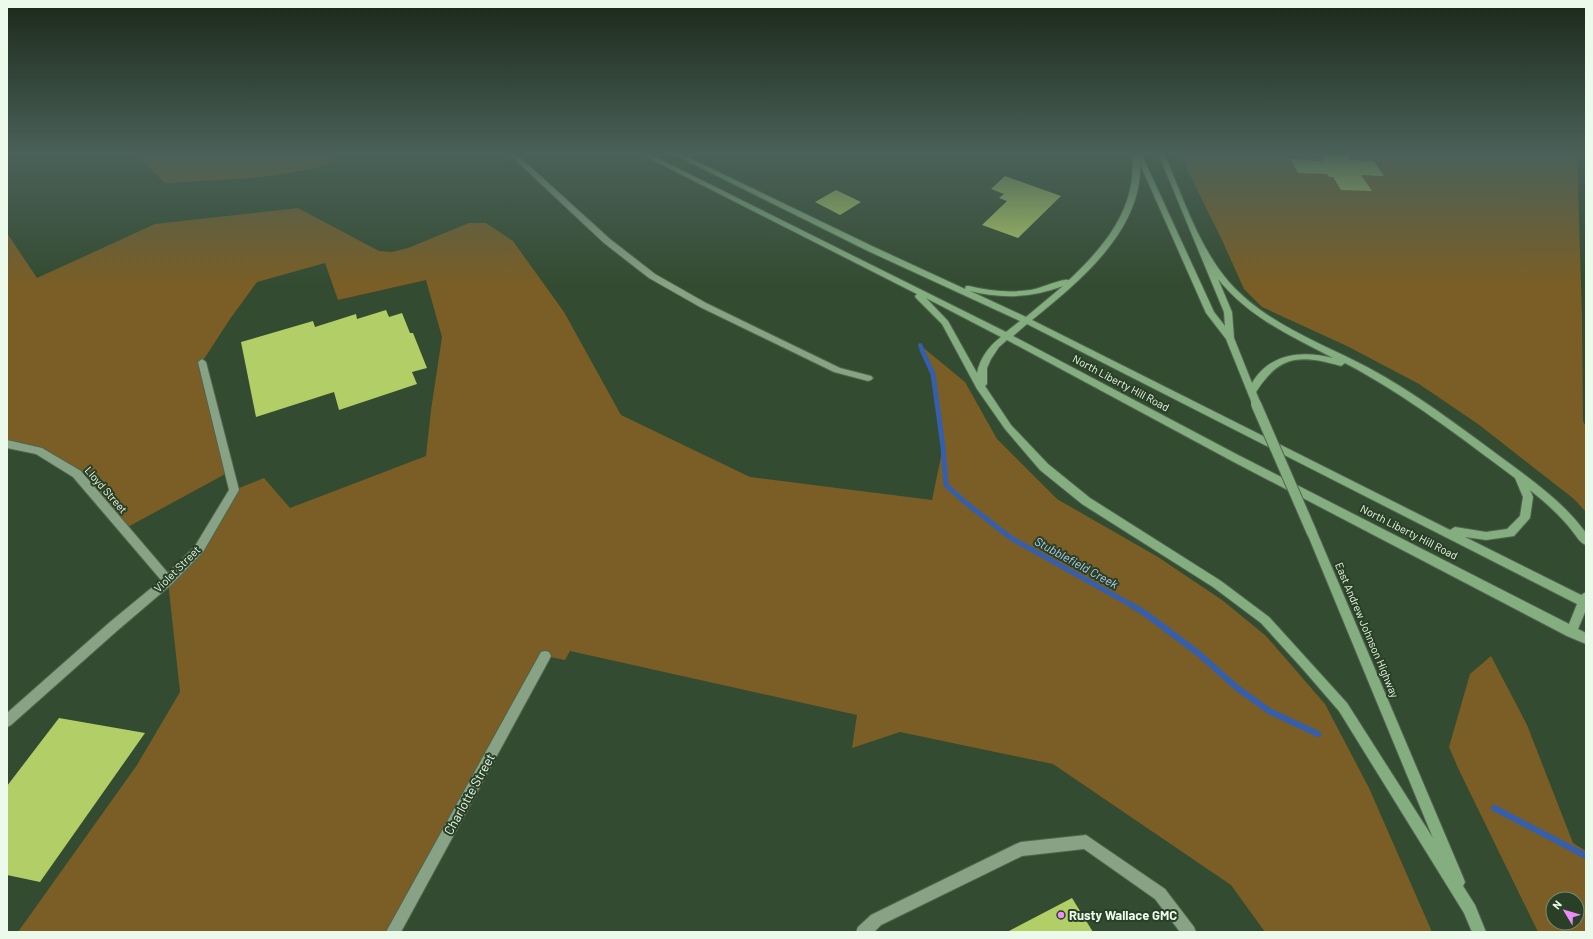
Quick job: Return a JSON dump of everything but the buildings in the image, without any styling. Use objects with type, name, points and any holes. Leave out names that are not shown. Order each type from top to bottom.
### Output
[{"type":"main road","name":"North Liberty Hill Road","points":[[729,197],[1006,336],[1228,454],[1586,640]]},
{"type":"main road","name":"North Liberty Hill Road","points":[[764,197],[871,249],[1026,320],[1585,601]]},
{"type":"main road","points":[[982,389],[980,373],[987,357],[996,345],[1077,277],[1109,244],[1123,220],[1132,197]]},
{"type":"main road","name":"East Andrew Johnson Highway","points":[[1157,197],[1210,313],[1230,338],[1256,404],[1312,533],[1479,932]]},
{"type":"main road","name":"East Andrew Johnson Highway","points":[[1180,197],[1228,312],[1230,338]]},
{"type":"main road","points":[[1202,250],[1227,285],[1254,309],[1298,336],[1366,371],[1419,402],[1518,475],[1586,536]]},
{"type":"main road","points":[[936,278],[976,290],[1008,295],[1047,290],[1077,277]]},
{"type":"main road","points":[[910,288],[935,311],[945,323],[982,389],[1008,427],[1044,467],[1080,496],[1217,584],[1270,625],[1343,707],[1470,910]]},
{"type":"main road","points":[[1252,391],[1265,372],[1282,360],[1304,356],[1332,360],[1366,371]]},
{"type":"main road","points":[[1433,525],[1474,536],[1510,533],[1525,518],[1528,497],[1518,475]]},
{"type":"main road","points":[[1576,527],[1586,541]]},
{"type":"main road","points":[[1571,632],[1585,601]]},
{"type":"street","points":[[560,197],[607,241],[652,276],[703,305],[837,370],[868,378]]},
{"type":"street","name":"Violet Street","points":[[7,721],[114,626],[168,581],[199,548],[234,490],[202,362]]},
{"type":"street","name":"Lloyd Street","points":[[7,444],[39,451],[77,474],[168,581]]},
{"type":"street","name":"Charlotte Street","points":[[393,932],[545,656]]},
{"type":"street","points":[[863,932],[876,920],[1021,849],[1086,842],[1160,894],[1189,932]]},
{"type":"shaded area","points":[[1201,197],[1578,197],[1583,421],[1586,427],[1586,512],[1574,499],[1478,424],[1419,384],[1347,346],[1262,307],[1244,289]]},
{"type":"shaded area","points":[[298,208],[379,251],[392,252],[408,248],[469,223],[486,223],[513,241],[564,312],[621,415],[750,477],[932,500],[943,447],[933,374],[920,345],[965,382],[997,439],[1057,499],[1158,557],[1222,600],[1266,636],[1325,704],[1369,788],[1432,932],[1265,932],[1231,885],[1053,764],[900,732],[852,748],[857,715],[570,651],[565,660],[545,656],[393,932],[18,932],[137,765],[180,692],[168,581],[199,549],[234,490],[264,478],[290,508],[426,456],[442,337],[426,280],[338,300],[325,263],[257,282],[230,319],[202,362],[229,472],[124,529],[77,474],[39,451],[7,444],[7,233],[37,278],[155,224]]},
{"type":"shaded area","points":[[1491,656],[1527,725],[1573,843],[1586,851],[1586,932],[1538,932],[1449,747],[1470,674]]},
{"type":"waterway","name":"Stubblefield Creek","points":[[920,345],[923,351]]},
{"type":"waterway","name":"Stubblefield Creek","points":[[922,350],[933,374],[943,447],[946,485],[966,503],[1011,538],[1135,607]]},
{"type":"waterway","name":"Stubblefield Creek","points":[[1133,606],[1198,653],[1236,687],[1269,711],[1318,734]]},
{"type":"waterway","name":"Stubblefield Creek","points":[[1494,808],[1586,856]]},
{"type":"place","name":"Rusty Wallace GMC","points":[[1061,915]]}]
